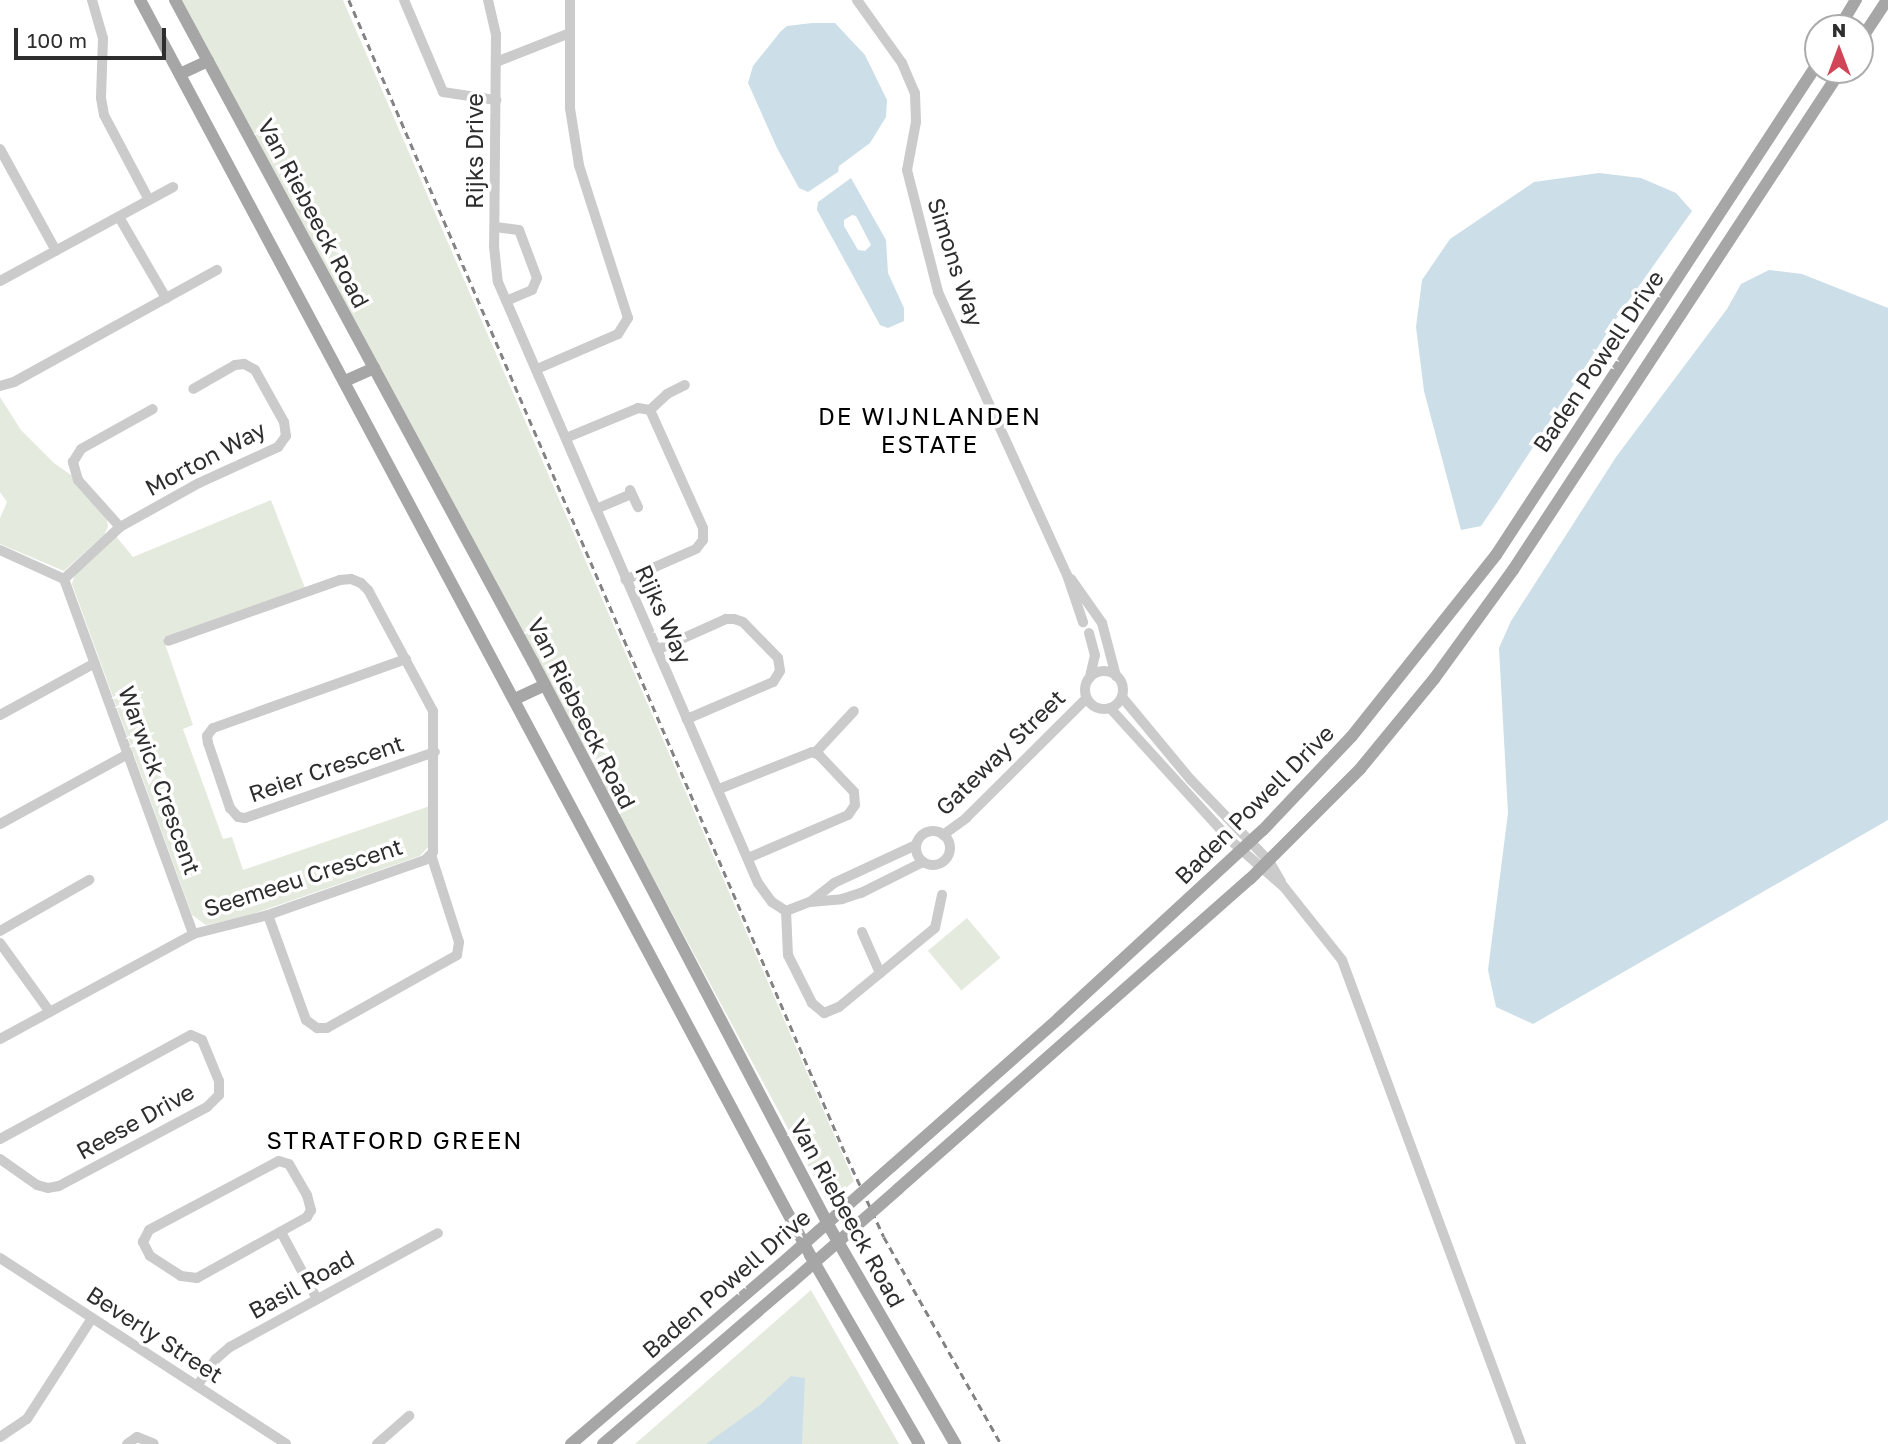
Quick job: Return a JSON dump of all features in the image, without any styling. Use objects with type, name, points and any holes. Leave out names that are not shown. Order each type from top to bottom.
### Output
[{"type":"main road","points":[[140,0],[810,1255],[919,1444]]},
{"type":"main road","name":"Van Riebeeck Road","points":[[175,0],[545,685],[830,1228],[955,1444]]},
{"type":"main road","points":[[1874,20],[1887,0]]},
{"type":"main road","points":[[180,74],[208,61]]},
{"type":"main road","name":"Baden Powell Drive","points":[[571,1444],[780,1265],[1059,1018],[1251,841],[1352,736],[1482,574],[1804,84]]},
{"type":"main road","name":"Baden Powell Drive","points":[[603,1444],[790,1284],[1265,865],[1360,769],[1434,680],[1513,570],[1832,84]]},
{"type":"main road","points":[[345,381],[374,368]]},
{"type":"main road","points":[[515,699],[545,685]]},
{"type":"street","points":[[92,0],[103,38],[101,98],[104,115],[149,200]]},
{"type":"street","points":[[404,0],[443,92],[496,100]]},
{"type":"street","name":"Rijks Drive","points":[[488,0],[495,27],[496,62],[495,266],[506,301]]},
{"type":"street","points":[[537,369],[618,334],[624,329],[628,318],[579,165],[570,108],[570,0]]},
{"type":"street","name":"Simons Way","points":[[857,0],[902,62],[915,93],[916,122],[907,170],[938,292],[1067,575],[1083,622]]},
{"type":"street","points":[[496,62],[570,33]]},
{"type":"street","points":[[0,149],[55,251]]},
{"type":"street","points":[[0,177],[11,171]]},
{"type":"street","points":[[0,281],[173,187]]},
{"type":"street","points":[[118,217],[166,298]]},
{"type":"street","points":[[495,227],[519,230],[537,278],[532,290],[506,301]]},
{"type":"street","points":[[0,386],[14,382],[217,270]]},
{"type":"street","name":"Rijks Way","points":[[506,301],[625,580],[764,894],[786,911]]},
{"type":"street","name":"Morton Way","points":[[64,579],[120,527],[199,483],[278,447],[286,436],[284,422],[255,370],[244,364],[235,365],[193,389]]},
{"type":"street","points":[[650,410],[667,394],[685,386]]},
{"type":"street","points":[[566,438],[638,408],[650,410]]},
{"type":"street","points":[[120,527],[78,480],[73,462],[81,449],[153,409]]},
{"type":"street","points":[[625,580],[696,549],[704,536],[703,528],[650,410]]},
{"type":"street","points":[[596,509],[630,490],[638,507]]},
{"type":"street","points":[[0,550],[64,579]]},
{"type":"street","name":"Simons Way","points":[[1067,575],[1099,617],[1107,635],[1116,676]]},
{"type":"street","name":"Warwick Crescent","points":[[64,579],[193,934]]},
{"type":"street","name":"Seemeeu Crescent","points":[[168,641],[351,579],[368,590],[432,711],[435,752],[434,848],[431,855],[268,915],[193,934]]},
{"type":"street","points":[[657,650],[726,619],[734,619],[743,622],[778,658],[780,671],[773,682],[687,719]]},
{"type":"street","points":[[1089,633],[1095,655],[1085,687],[1086,699],[1094,707],[1110,708],[1241,850],[1265,865]]},
{"type":"street","name":"Reier Crescent","points":[[406,659],[213,728],[207,736],[208,743],[232,812],[245,818],[435,752]]},
{"type":"street","points":[[0,715],[95,663]]},
{"type":"street","points":[[1090,677],[1105,671],[1116,676],[1122,685],[1122,696],[1191,780],[1251,841],[1265,865],[1342,960],[1521,1444]]},
{"type":"street","points":[[1110,708],[1122,696]]},
{"type":"street","name":"Gateway Street","points":[[943,835],[966,818],[1086,699]]},
{"type":"street","points":[[815,753],[854,711]]},
{"type":"street","points":[[719,789],[805,753],[815,753],[852,789],[856,797],[853,809],[844,817],[748,858]]},
{"type":"street","points":[[0,824],[128,754]]},
{"type":"street","points":[[810,902],[834,883],[916,845],[927,832],[943,835],[950,844],[946,860],[936,866],[923,862],[917,856],[916,845]]},
{"type":"street","points":[[268,915],[306,1020],[317,1028],[327,1028],[457,955],[459,942],[431,855]]},
{"type":"street","points":[[923,862],[842,899],[810,902],[786,911],[788,955],[808,997],[818,1010],[824,1013],[839,1007],[935,928],[942,895]]},
{"type":"street","points":[[871,866],[879,884]]},
{"type":"street","points":[[0,931],[89,880]]},
{"type":"street","points":[[862,932],[880,974]]},
{"type":"street","points":[[0,1040],[193,934]]},
{"type":"street","points":[[0,943],[50,1012]]},
{"type":"street","name":"Reese Drive","points":[[0,1139],[191,1035],[202,1040],[219,1081],[219,1095],[207,1107],[59,1186],[42,1187],[0,1158]]},
{"type":"street","points":[[282,1161],[289,1164],[311,1210],[307,1217],[281,1232],[197,1278],[181,1276],[150,1256],[143,1242],[149,1230],[282,1161]]},
{"type":"street","points":[[281,1232],[317,1299]]},
{"type":"street","name":"Basil Road","points":[[197,1386],[222,1352],[438,1233]]},
{"type":"street","name":"Beverly Street","points":[[0,1258],[286,1444]]},
{"type":"street","points":[[0,1437],[27,1419],[92,1318]]},
{"type":"street","points":[[377,1444],[409,1416]]},
{"type":"street","points":[[127,1444],[137,1437],[154,1444]]},
{"type":"shaded area","points":[[181,0],[343,0],[854,1181],[828,1203]]},
{"type":"shaded area","points":[[835,23],[865,55],[887,100],[886,117],[870,143],[839,166],[838,172],[808,192],[799,188],[777,148],[748,83],[753,66],[781,31],[787,26]]},
{"type":"shaded area","points":[[1599,173],[1641,178],[1676,193],[1692,211],[1620,313],[1481,526],[1461,530],[1424,391],[1416,327],[1422,280],[1450,239],[1534,182]]},
{"type":"shaded area","points":[[851,178],[886,240],[888,273],[904,308],[904,321],[888,328],[880,325],[817,210],[818,202]],"holes":[[[852,215],[856,216],[871,245],[865,251],[858,250],[844,226],[844,220]]]},
{"type":"shaded area","points":[[1769,270],[1802,274],[1888,308],[1888,820],[1533,1024],[1496,1007],[1488,970],[1508,813],[1499,648],[1511,621],[1616,457],[1727,309],[1741,284]]},
{"type":"shaded area","points":[[0,397],[21,430],[54,463],[71,475],[107,518],[108,527],[104,535],[64,571],[0,544],[0,518],[7,502],[0,492]]},
{"type":"shaded area","points":[[271,500],[305,588],[163,638],[193,725],[183,729],[223,839],[232,837],[243,870],[430,806],[429,846],[420,856],[247,916],[206,925],[192,915],[72,584],[75,573],[115,535],[133,557]]},
{"type":"shaded area","points":[[967,918],[1000,958],[961,991],[928,951]]},
{"type":"shaded area","points":[[811,1290],[899,1444],[635,1444]]},
{"type":"shaded area","points":[[791,1376],[805,1378],[802,1444],[706,1444],[760,1405]]},
{"type":"railway","points":[[349,0],[842,1146],[884,1237],[1001,1444]]},
{"type":"district","name":"DE WIJNLANDEN ESTATE","points":[[930,430]]},
{"type":"district","name":"STRATFORD GREEN","points":[[395,1140]]}]
